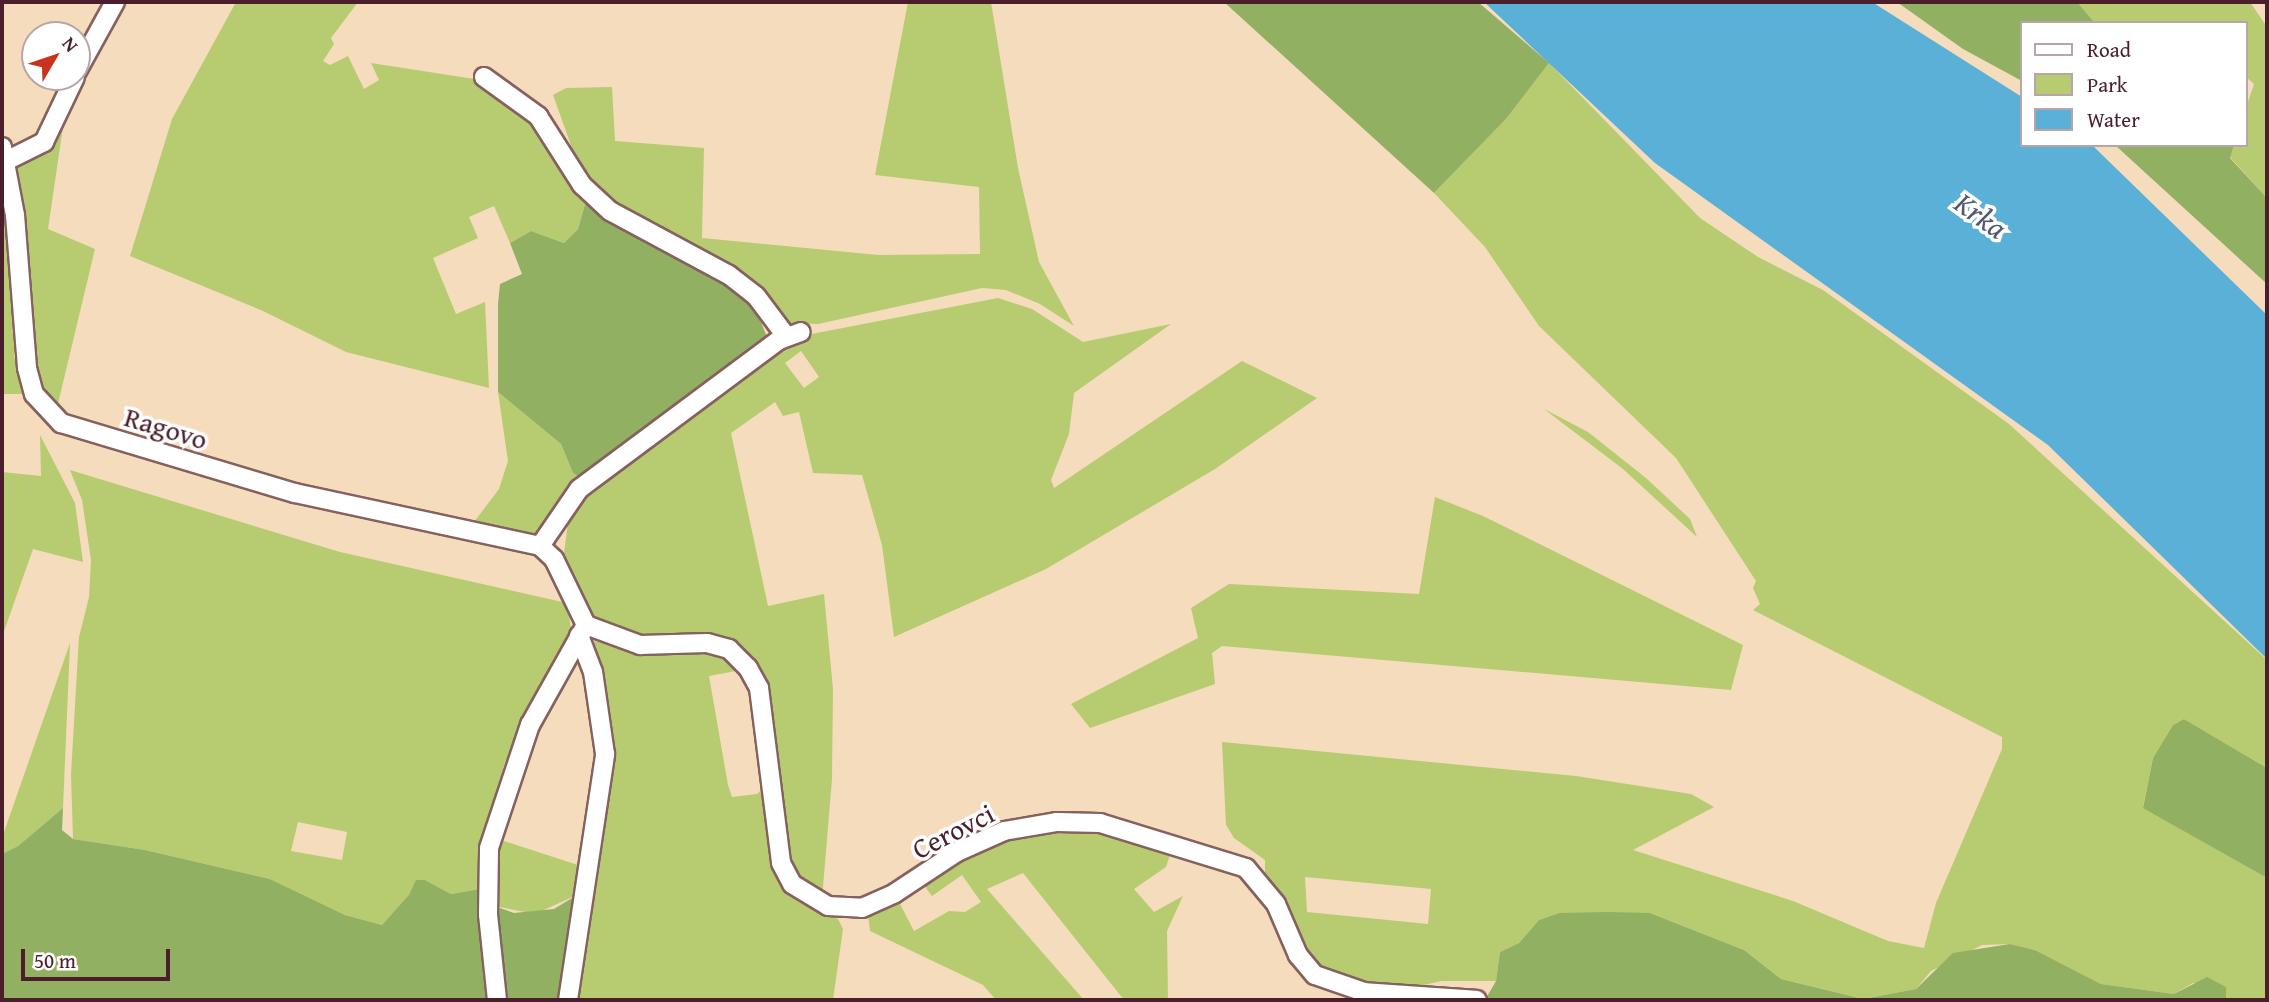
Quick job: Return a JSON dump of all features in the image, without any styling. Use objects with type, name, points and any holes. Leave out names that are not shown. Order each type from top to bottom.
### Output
[{"type":"street","points":[[91,46],[115,2]]},
{"type":"street","points":[[484,77],[538,116],[582,185],[610,211],[729,275],[756,296],[794,334],[579,489],[540,546],[554,559],[583,630],[593,672],[605,754],[568,1000]]},
{"type":"street","points":[[3,154],[44,142],[68,91]]},
{"type":"street","name":"Ragovo","points":[[3,154],[15,215],[27,368],[34,394],[61,423],[295,493],[540,546]]},
{"type":"street","points":[[497,1000],[488,915],[489,848],[530,725],[583,630]]},
{"type":"street","name":"Cerovci","points":[[583,630],[640,645],[718,646],[729,649],[748,668],[759,688],[780,863],[792,884],[828,906],[862,908],[895,894],[957,852],[1004,831],[1056,822],[1100,823],[1246,869],[1276,904],[1297,955],[1315,975],[1364,992],[1477,1000]]},
{"type":"green space","points":[[236,2],[358,2],[331,38],[334,44],[323,61],[330,65],[348,56],[364,89],[379,80],[371,63],[481,80],[530,118],[587,197],[578,229],[564,243],[531,231],[510,243],[494,206],[469,217],[478,238],[433,258],[456,314],[485,302],[489,388],[346,352],[263,311],[130,256],[172,119]]},
{"type":"green space","points":[[908,2],[991,2],[1018,168],[1039,262],[1074,326],[1040,304],[1006,290],[982,288],[818,324],[787,323],[613,206],[581,173],[553,95],[566,88],[612,87],[615,141],[704,148],[702,238],[878,255],[980,254],[979,187],[875,175]]},
{"type":"green space","points":[[1224,2],[1478,2],[1549,63],[1506,119],[1434,193]]},
{"type":"green space","points":[[1897,2],[2077,2],[2093,21],[2021,21],[2021,80],[1963,49]]},
{"type":"green space","points":[[2077,2],[2250,2],[2267,27],[2267,198],[2230,157],[2233,147],[2248,147],[2248,102],[2254,84],[2248,79],[2248,21],[2093,21]]},
{"type":"green space","points":[[1549,63],[1700,218],[1758,257],[1823,290],[2009,424],[2267,660],[2267,768],[2184,719],[2173,725],[2153,758],[2143,807],[2267,878],[2267,1000],[2226,1000],[2226,987],[2193,983],[2174,994],[2101,984],[2035,950],[2010,944],[1982,945],[1931,971],[1916,989],[1863,999],[1781,979],[1744,950],[1650,913],[1559,913],[1539,920],[1519,943],[1500,952],[1496,981],[1441,981],[1411,988],[1338,981],[1309,961],[1265,881],[1265,860],[1234,838],[1226,825],[1222,742],[1576,776],[1691,794],[1714,807],[1633,850],[1793,901],[1888,941],[1924,948],[1936,903],[2002,749],[2002,737],[1753,610],[1760,604],[1753,588],[1756,581],[1676,458],[1539,326],[1485,247],[1434,193],[1506,119]],"holes":[[[1305,877],[1431,889],[1428,924],[1307,912]]]},
{"type":"green space","points":[[64,120],[48,229],[95,249],[56,412],[33,369],[11,170],[40,154]]},
{"type":"green space","points":[[2117,147],[2233,147],[2230,158],[2267,198],[2267,284]]},
{"type":"green space","points":[[2,189],[14,291],[14,355],[23,394],[2,394]]},
{"type":"green space","points":[[587,197],[753,303],[767,337],[762,348],[584,480],[573,473],[561,444],[498,392],[498,304],[500,284],[522,274],[510,243],[531,231],[564,243],[578,229]]},
{"type":"green space","points":[[998,298],[1032,309],[1083,342],[1171,324],[1074,393],[1069,434],[1051,480],[1054,488],[1242,361],[1317,398],[1215,469],[1046,569],[894,637],[882,545],[862,475],[813,473],[799,412],[783,416],[775,402],[731,433],[768,606],[824,594],[833,689],[832,779],[822,899],[787,867],[773,752],[741,651],[639,637],[595,621],[586,612],[563,560],[569,516],[588,492],[796,337]],"holes":[[[801,351],[819,377],[804,388],[785,363]]]},
{"type":"green space","points":[[498,392],[561,444],[573,473],[584,480],[539,536],[480,529],[474,522],[499,489],[508,461]]},
{"type":"green space","points":[[1544,409],[1588,432],[1646,478],[1690,519],[1697,537],[1623,469]]},
{"type":"green space","points":[[40,435],[75,503],[83,562],[33,549],[2,637],[2,472],[41,476]]},
{"type":"green space","points":[[70,470],[340,552],[567,603],[572,634],[505,762],[486,828],[480,889],[451,894],[425,880],[382,925],[345,915],[270,879],[145,850],[73,839],[71,774],[79,637],[89,597],[91,560],[82,500]],"holes":[[[298,822],[347,832],[342,860],[291,851]]]},
{"type":"green space","points":[[1435,497],[1483,516],[1743,645],[1731,690],[1222,646],[1212,653],[1215,684],[1090,728],[1071,704],[1198,638],[1191,608],[1229,584],[1419,594]]},
{"type":"green space","points":[[593,641],[639,651],[719,654],[741,670],[709,676],[728,785],[732,797],[757,794],[764,788],[788,888],[805,904],[838,919],[843,929],[833,1000],[576,1000],[609,758]]},
{"type":"green space","points":[[70,643],[63,808],[18,846],[2,854],[2,838]]},
{"type":"green space","points":[[2184,719],[2267,768],[2267,878],[2143,808],[2153,758],[2173,725]]},
{"type":"green space","points":[[63,808],[62,830],[73,839],[145,850],[270,879],[345,915],[382,925],[409,895],[416,880],[425,880],[451,894],[480,889],[494,906],[514,913],[554,909],[577,895],[567,935],[561,1000],[2,1000],[2,854],[18,846]]},
{"type":"green space","points":[[1085,827],[1149,845],[1170,855],[1166,867],[1134,889],[1154,912],[1183,896],[1167,931],[1168,1000],[1124,1000],[1023,873],[987,889],[1084,1000],[996,1000],[983,985],[870,931],[868,914],[898,900],[914,931],[949,911],[965,912],[981,902],[962,875],[932,896],[923,884],[952,864],[1024,833]]},
{"type":"green space","points":[[495,838],[581,866],[577,895],[535,914],[494,906]]},
{"type":"green space","points":[[1559,913],[1650,913],[1744,950],[1781,979],[1863,999],[1916,989],[1953,953],[2010,944],[2035,950],[2101,984],[2174,994],[2207,977],[2226,987],[2226,1000],[1485,1000],[1496,981],[1500,952],[1519,943],[1539,920]]},
{"type":"water","name":"Krka","points":[[1484,2],[1872,2],[2021,96],[2021,147],[2094,147],[2267,315],[2267,659],[2048,445],[1655,163]]}]
